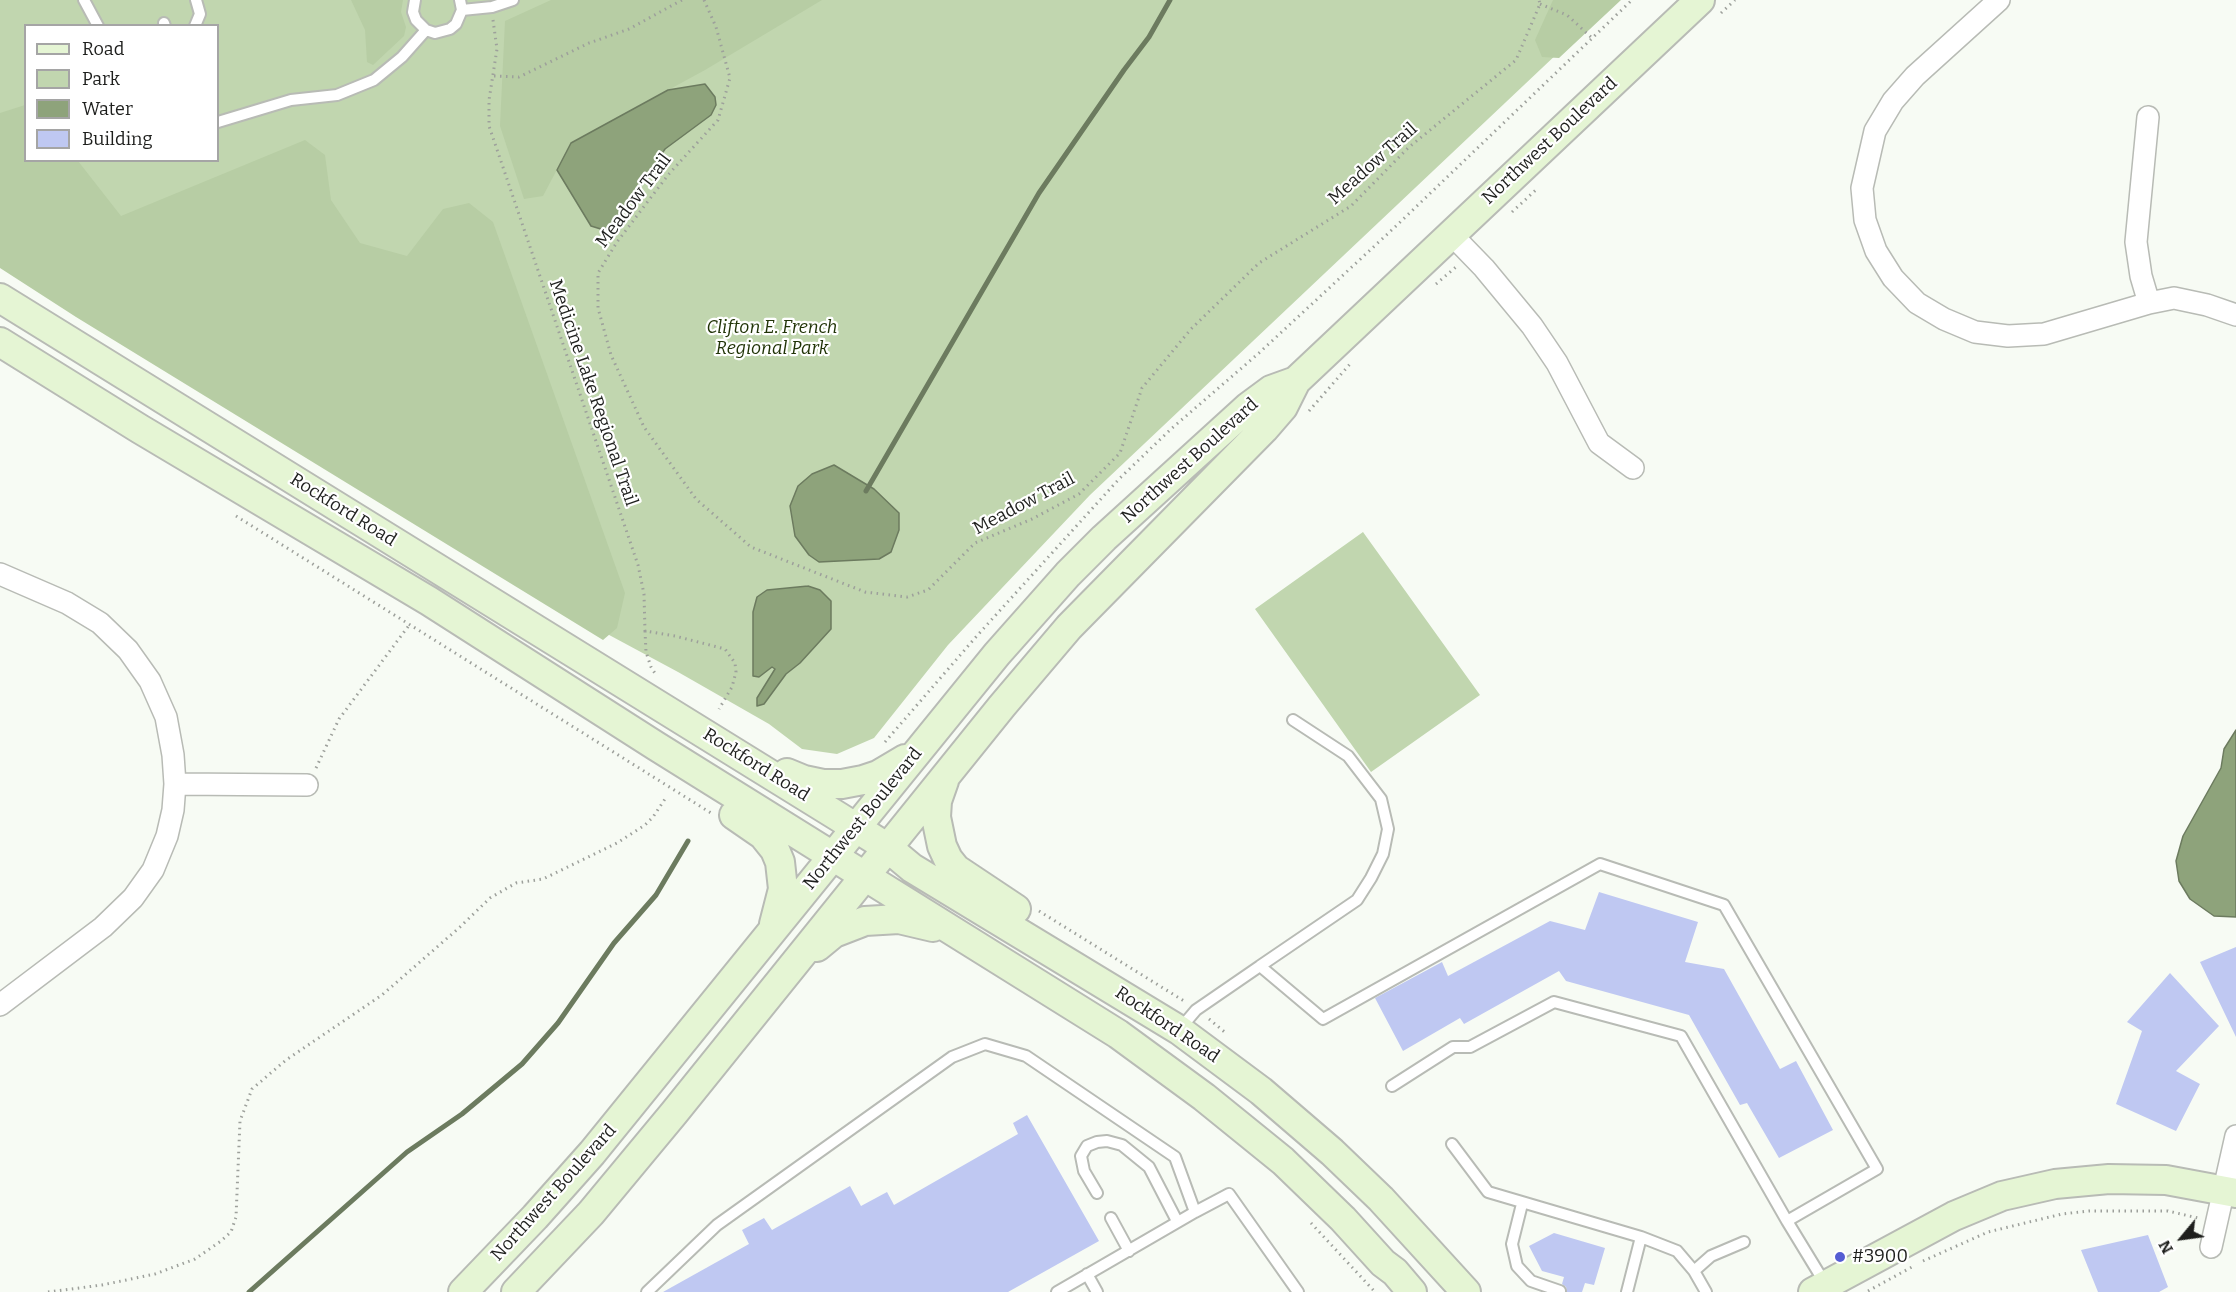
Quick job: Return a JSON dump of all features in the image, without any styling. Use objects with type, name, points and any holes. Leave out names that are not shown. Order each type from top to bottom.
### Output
[{"type":"main road","name":"Northwest Boulevard","points":[[516,1292],[591,1213],[949,771],[1069,627],[1284,407],[1296,381],[1451,234],[1709,7]]},
{"type":"main road","name":"Rockford Road","points":[[0,298],[757,766],[888,848],[912,868],[1179,1030],[1261,1091],[1332,1152],[1388,1207],[1466,1292]]},
{"type":"main road","name":"Rockford Road","points":[[0,342],[140,429],[429,602],[1118,1034],[1204,1097],[1283,1161],[1343,1219],[1402,1285]]},
{"type":"main road","name":"Northwest Boulevard","points":[[463,1292],[592,1153],[997,654],[1068,574],[1104,538],[1248,407],[1271,390],[1296,381]]},
{"type":"main road","points":[[656,746],[670,773],[763,835],[775,850],[781,865],[783,889],[771,933]]},
{"type":"main road","points":[[757,766],[780,770],[804,780],[824,784],[842,784],[878,775],[917,752]]},
{"type":"main road","points":[[949,771],[939,791],[936,817],[942,846],[948,859],[956,869],[1044,925],[1070,945],[1085,971]]},
{"type":"main road","points":[[791,966],[834,933],[864,921],[899,920],[919,923],[968,941]]},
{"type":"main road","points":[[1823,1289],[1954,1216],[2002,1196],[2055,1184],[2109,1179],[2166,1180],[2230,1191]]},
{"type":"street","points":[[1999,0],[1915,76],[1893,101],[1875,131],[1862,188],[1865,220],[1876,251],[1893,278],[1917,303],[1944,319],[1975,333],[2007,336],[2044,334],[2149,303],[2174,298],[2207,305],[2236,315]]},
{"type":"street","points":[[2148,117],[2136,242],[2141,276],[2149,303]]},
{"type":"street","points":[[1451,234],[1532,326],[1557,363],[1599,443],[1633,468]]},
{"type":"street","points":[[0,574],[68,603],[100,623],[128,650],[150,681],[166,717],[173,755],[175,784],[173,810],[167,836],[153,870],[133,898],[103,927],[0,1005]]},
{"type":"street","points":[[175,784],[307,784]]},
{"type":"street","points":[[2211,1247],[2230,1191],[2236,1136]]},
{"type":"lane","points":[[84,0],[97,24]]},
{"type":"lane","points":[[196,0],[200,14],[196,24]]},
{"type":"lane","points":[[415,0],[413,12],[416,20],[426,30],[435,33],[450,29],[456,24],[461,5],[492,7],[513,0]]},
{"type":"lane","points":[[219,122],[291,100],[337,95],[374,80],[402,57],[426,30]]},
{"type":"lane","points":[[1179,1030],[1196,1011],[1357,900],[1383,854],[1388,829],[1381,799],[1348,756],[1293,720]]},
{"type":"lane","points":[[1260,966],[1323,1019],[1600,864],[1724,905],[1877,1169],[1786,1221]]},
{"type":"lane","points":[[1392,1086],[1453,1047],[1470,1047],[1554,1002],[1680,1036],[1823,1289]]},
{"type":"lane","points":[[647,1292],[717,1225],[952,1057],[985,1044],[1026,1056],[1175,1157],[1195,1212]]},
{"type":"lane","points":[[1097,1193],[1084,1171],[1081,1156],[1087,1146],[1097,1142],[1107,1141],[1122,1145],[1149,1167],[1177,1221]]},
{"type":"lane","points":[[1452,1144],[1488,1192],[1522,1204],[1641,1237],[1677,1251],[1694,1270],[1706,1292]]},
{"type":"lane","points":[[1057,1292],[1177,1221],[1229,1194],[1298,1292]]},
{"type":"lane","points":[[1522,1204],[1512,1244],[1517,1266],[1531,1281],[1560,1291]]},
{"type":"lane","points":[[1111,1218],[1129,1251]]},
{"type":"lane","points":[[1627,1292],[1641,1237]]},
{"type":"lane","points":[[1694,1270],[1712,1256],[1744,1242]]},
{"type":"lane","points":[[1088,1274],[1097,1292]]},
{"type":"path","points":[[494,76],[519,77],[589,43],[629,29],[682,0]]},
{"type":"path","name":"Meadow Trail","points":[[704,0],[716,27],[730,78],[718,120],[668,175],[617,242],[598,273],[598,308],[612,355],[644,428],[696,499],[751,547],[865,592],[907,597],[928,590],[975,543],[1032,519],[1079,494],[1120,453],[1142,388],[1191,329],[1259,263],[1352,206],[1408,148],[1516,60],[1539,2]]},
{"type":"path","points":[[880,748],[1119,479],[1395,226],[1632,0]]},
{"type":"path","points":[[1709,7],[1735,0]]},
{"type":"path","points":[[1539,2],[1567,15],[1592,38]]},
{"type":"path","name":"Medicine Lake Regional Trail","points":[[493,18],[497,49],[488,111],[489,126],[638,565],[644,594],[645,631],[725,649],[735,663],[736,672],[732,687],[719,710]]},
{"type":"path","points":[[1512,212],[1545,181]]},
{"type":"path","points":[[1433,287],[1471,255]]},
{"type":"path","points":[[1303,416],[1355,359]]},
{"type":"path","points":[[230,512],[717,817]]},
{"type":"path","points":[[307,784],[339,720],[410,624]]},
{"type":"path","points":[[48,1292],[102,1286],[155,1274],[195,1258],[221,1241],[231,1232],[236,1217],[240,1121],[252,1089],[286,1060],[382,994],[490,898],[516,883],[543,879],[616,843],[645,825],[665,799]]},
{"type":"path","points":[[1866,1292],[1926,1260],[1988,1232],[2062,1214],[2109,1210],[2168,1211],[2217,1224]]},
{"type":"path","points":[[1307,1218],[1375,1292]]},
{"type":"green space","name":"Clifton E. French Regional Park","points":[[0,0],[1614,0],[1090,495],[948,645],[874,738],[837,754],[802,749],[769,724],[598,629],[0,253]]},
{"type":"green space","points":[[1363,532],[1480,695],[1371,772],[1255,609]]},
{"type":"shaded area","points":[[351,0],[403,0],[401,12],[406,27],[404,36],[373,65],[367,62],[365,30]]},
{"type":"shaded area","points":[[551,0],[822,0],[705,70],[571,143],[543,196],[524,199],[500,126],[505,21]]},
{"type":"shaded area","points":[[1553,0],[1621,0],[1559,58],[1542,57],[1535,40]]},
{"type":"shaded area","points":[[24,105],[24,162],[79,162],[121,216],[305,140],[325,155],[331,200],[360,243],[407,256],[443,209],[469,203],[493,222],[625,593],[617,628],[603,640],[0,268],[0,113]]},
{"type":"water","points":[[705,84],[715,97],[716,105],[711,115],[665,149],[616,224],[604,230],[591,226],[557,170],[571,143],[668,90]]},
{"type":"water","points":[[834,465],[874,489],[899,513],[899,530],[891,552],[879,559],[819,562],[809,555],[795,536],[790,506],[798,486],[812,474]]},
{"type":"water","points":[[808,586],[820,590],[831,601],[831,629],[800,663],[786,674],[764,704],[757,706],[757,698],[775,669],[772,667],[759,677],[753,676],[753,612],[757,597],[767,590]]},
{"type":"water","points":[[2236,730],[2236,917],[2214,916],[2190,899],[2179,881],[2176,861],[2183,836],[2221,768],[2224,749]]},
{"type":"building","points":[[1599,892],[1698,922],[1685,962],[1724,969],[1780,1069],[1796,1061],[1833,1130],[1779,1158],[1747,1103],[1740,1105],[1689,1015],[1566,981],[1559,971],[1464,1024],[1460,1018],[1403,1051],[1375,998],[1442,962],[1448,976],[1550,921],[1585,930]]},
{"type":"building","points":[[2236,947],[2236,1037],[2200,962]]},
{"type":"building","points":[[2170,973],[2219,1026],[2176,1071],[2200,1084],[2176,1131],[2116,1104],[2142,1031],[2127,1022]]},
{"type":"building","points":[[1027,1115],[1099,1241],[1008,1292],[663,1292],[749,1244],[742,1230],[764,1218],[772,1230],[850,1186],[861,1206],[887,1192],[894,1205],[1018,1134],[1013,1123]]},
{"type":"building","points":[[1554,1233],[1605,1248],[1594,1285],[1585,1283],[1582,1292],[1567,1292],[1566,1287],[1562,1284],[1564,1277],[1542,1271],[1529,1246]]},
{"type":"building","points":[[2148,1235],[2168,1287],[2159,1292],[2098,1292],[2081,1250]]},
{"type":"waterway","points":[[866,491],[1039,193],[1149,37],[1170,0]]},
{"type":"waterway","points":[[249,1292],[407,1152],[462,1114],[522,1064],[558,1023],[614,943],[656,895],[688,841]]},
{"type":"place","name":"#3900","points":[[1840,1257]]}]
